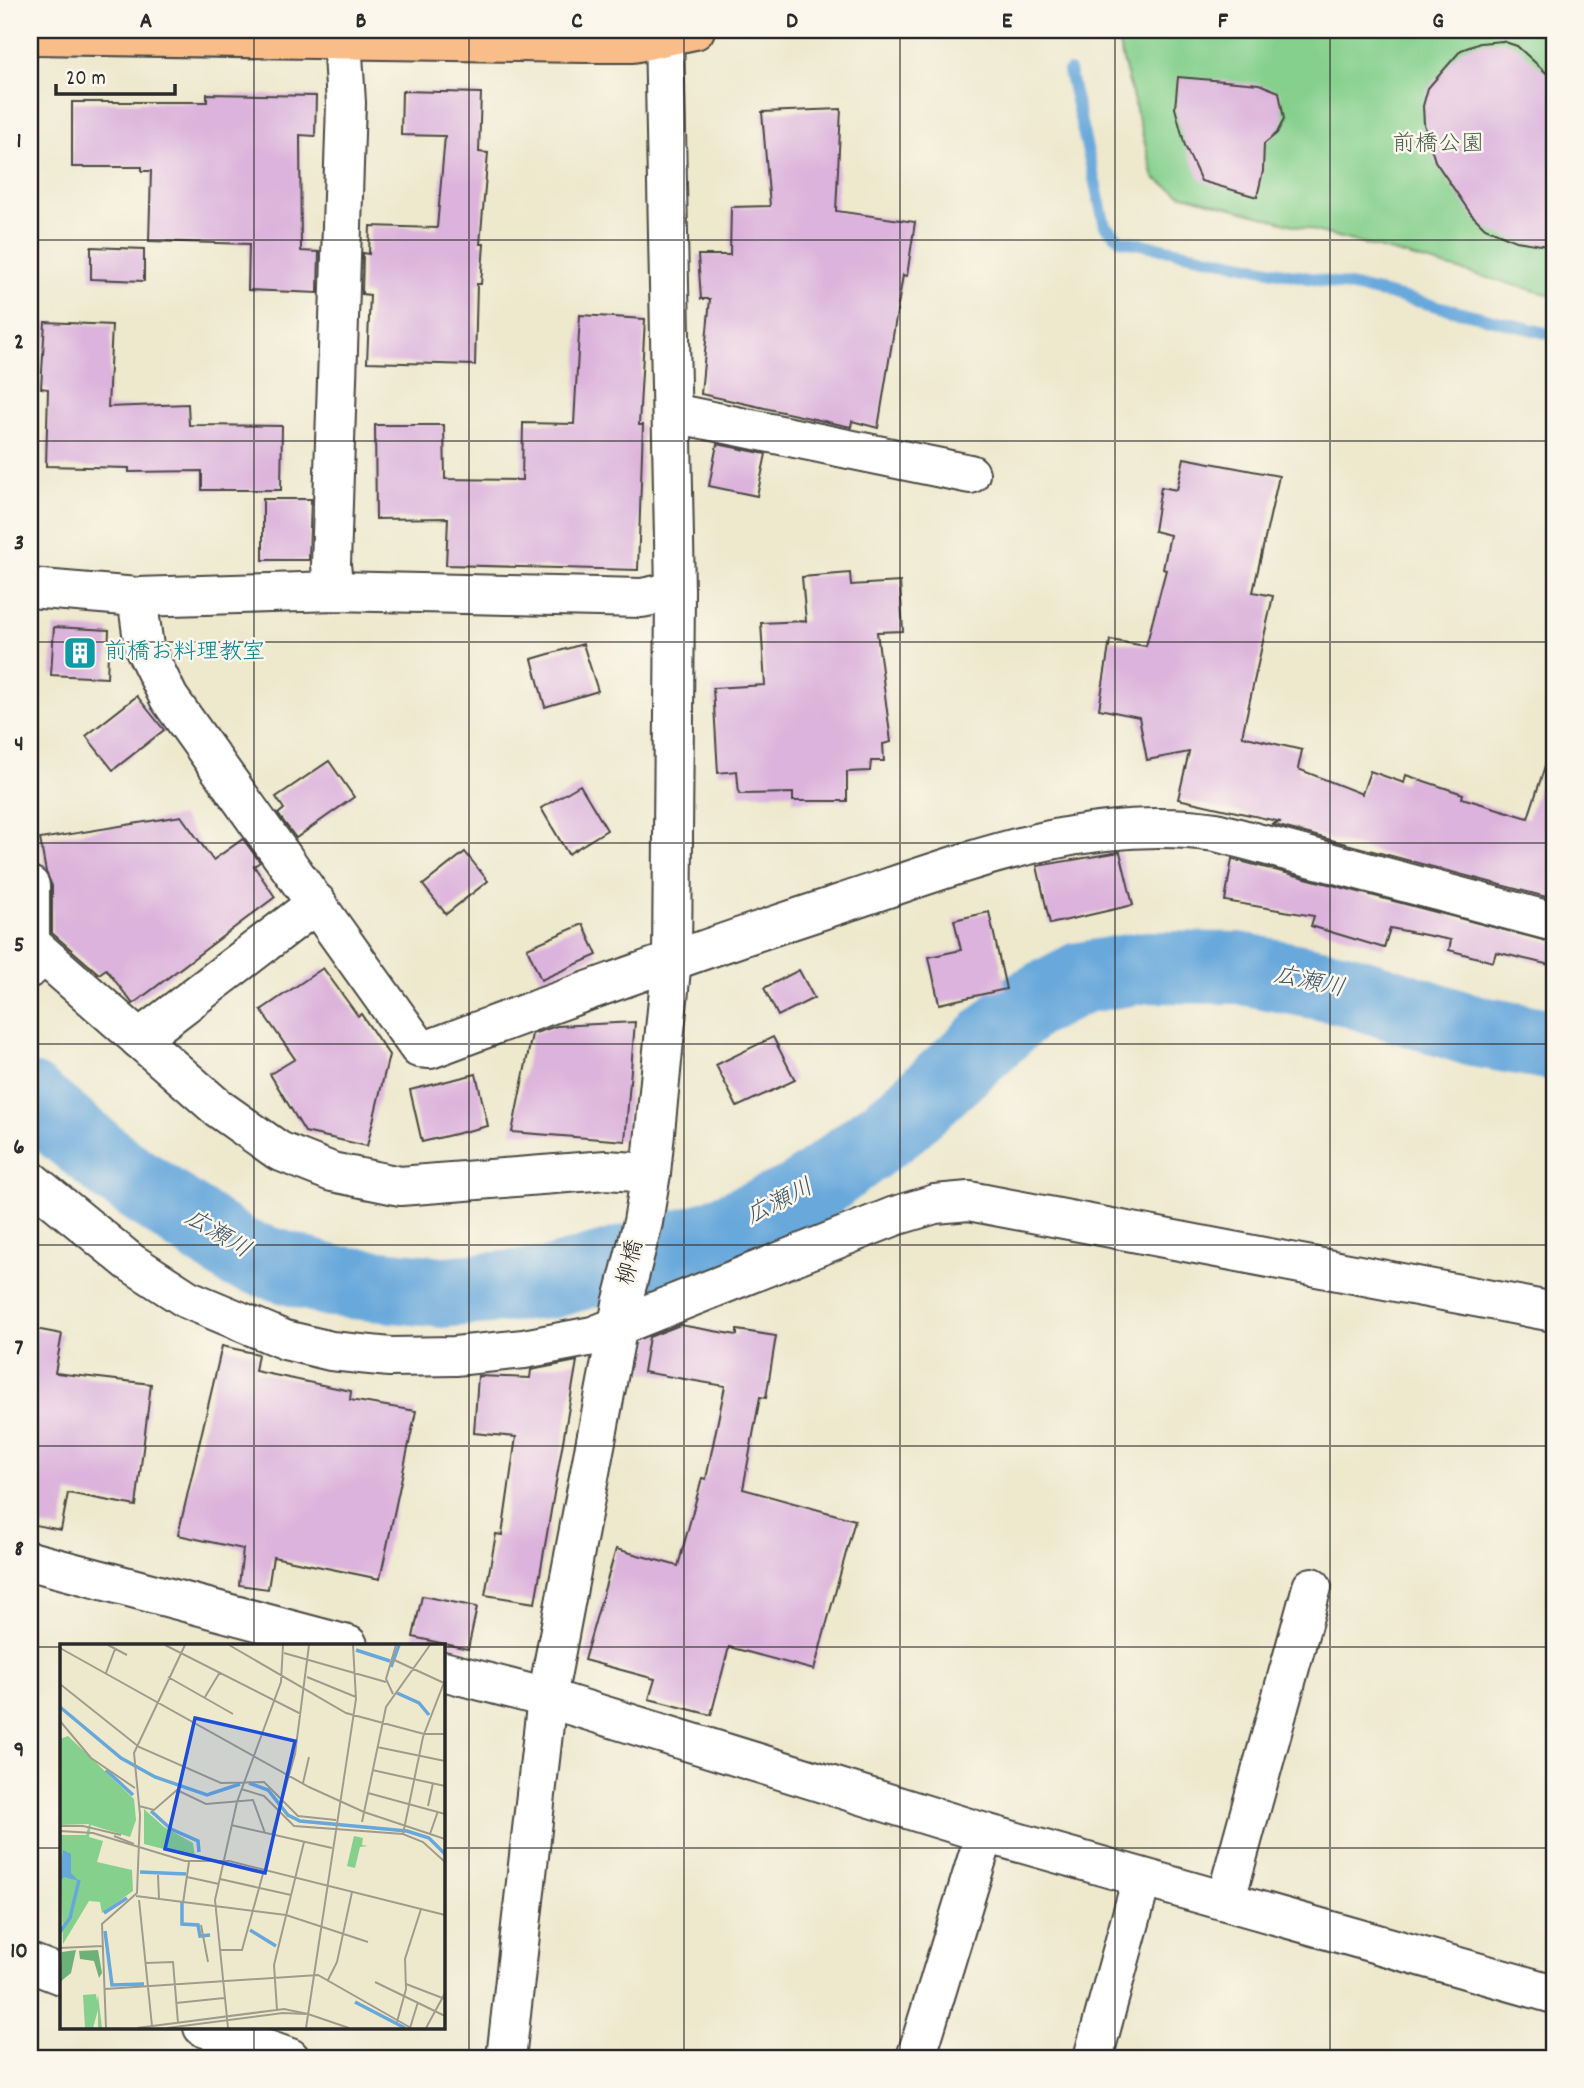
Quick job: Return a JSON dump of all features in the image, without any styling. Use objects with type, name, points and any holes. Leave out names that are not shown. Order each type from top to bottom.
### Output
[{"type":"main road","points":[[30,34],[585,44],[633,43],[675,32]]},
{"type":"street","name":"柳橋","points":[[506,2058],[547,1698],[620,1315],[643,1222],[651,1172],[673,959],[675,32]]},
{"type":"street","points":[[334,591],[331,565],[346,103],[342,38]]},
{"type":"street","points":[[673,413],[970,474]]},
{"type":"street","points":[[30,589],[137,597],[334,591],[642,598],[675,592]]},
{"type":"street","points":[[137,597],[144,647],[169,698],[419,1048],[430,1049],[673,959],[1016,847],[1065,836],[1163,826],[1216,832],[1554,922]]},
{"type":"street","points":[[30,886],[30,954],[139,1039],[218,1108],[279,1151],[332,1172],[400,1186],[606,1170],[651,1172]]},
{"type":"street","points":[[139,1039],[317,904]]},
{"type":"street","points":[[30,1180],[130,1262],[187,1299],[246,1325],[308,1346],[390,1357],[455,1356],[524,1349],[593,1336],[620,1315],[895,1216],[935,1205],[969,1201],[1554,1312]]},
{"type":"street","points":[[30,1561],[344,1644]]},
{"type":"street","points":[[1227,1899],[1312,1587]]},
{"type":"street","points":[[444,1671],[547,1698],[985,1833],[1142,1878],[1227,1899],[1554,1994]]},
{"type":"street","points":[[916,2058],[985,1833]]},
{"type":"street","points":[[1093,2058],[1142,1878]]},
{"type":"street","points":[[30,1963],[60,1975]]},
{"type":"street","points":[[206,2028],[290,2058]]},
{"type":"green space","name":"前橋公園","points":[[1115,30],[1554,30],[1554,296],[1180,194],[1154,178]]},
{"type":"building","points":[[1502,41],[1517,46],[1554,80],[1554,247],[1516,241],[1485,228],[1471,214],[1435,161],[1424,124],[1423,106],[1428,88],[1461,50],[1480,43]]},
{"type":"building","points":[[1178,77],[1259,84],[1279,92],[1284,119],[1277,133],[1264,144],[1263,171],[1257,197],[1201,181],[1185,146],[1175,108]]},
{"type":"building","points":[[402,91],[481,93],[479,152],[488,153],[480,244],[484,244],[481,284],[477,284],[475,365],[367,362],[370,295],[362,294],[363,253],[369,254],[370,226],[437,228],[445,136],[401,135]]},
{"type":"building","points":[[207,94],[316,96],[315,136],[300,135],[301,251],[319,252],[318,293],[248,290],[249,244],[149,241],[151,171],[142,171],[142,167],[72,167],[72,102],[207,102]]},
{"type":"building","points":[[841,109],[836,211],[915,222],[907,276],[903,275],[878,428],[852,421],[851,427],[701,394],[710,299],[701,299],[698,255],[730,255],[731,207],[770,206],[762,112]]},
{"type":"building","points":[[91,247],[144,249],[144,281],[91,279]]},
{"type":"building","points":[[580,315],[645,319],[639,425],[643,425],[638,570],[446,565],[448,518],[376,519],[375,425],[444,425],[445,479],[522,480],[523,423],[574,424]]},
{"type":"building","points":[[45,322],[112,325],[108,407],[188,404],[189,425],[282,426],[281,490],[202,490],[202,471],[129,472],[129,468],[46,466],[48,389],[41,388]]},
{"type":"building","points":[[717,444],[766,454],[757,496],[709,486]]},
{"type":"building","points":[[1184,458],[1279,476],[1253,592],[1273,596],[1242,736],[1302,750],[1298,769],[1362,794],[1370,771],[1404,783],[1406,775],[1463,794],[1462,798],[1528,818],[1548,757],[1554,758],[1554,899],[1271,824],[1281,822],[1178,799],[1189,752],[1147,760],[1139,717],[1099,709],[1110,640],[1146,646],[1166,570],[1163,569],[1170,535],[1154,531],[1161,487],[1177,490]]},
{"type":"building","points":[[263,499],[311,499],[309,560],[263,560]]},
{"type":"building","points":[[850,573],[851,585],[900,582],[903,631],[877,632],[891,742],[883,744],[884,761],[871,761],[870,771],[847,772],[847,801],[793,801],[793,793],[739,794],[737,771],[718,773],[713,688],[765,685],[761,623],[806,621],[802,577]]},
{"type":"building","name":"前橋お料理教室","points":[[54,627],[109,630],[107,678],[51,675]]},
{"type":"building","points":[[583,644],[598,691],[545,707],[532,659]]},
{"type":"building","points":[[137,696],[164,730],[113,770],[86,736]]},
{"type":"building","points":[[329,761],[354,797],[296,838],[278,814],[284,809],[276,797]]},
{"type":"building","points":[[580,785],[607,830],[568,854],[541,808]]},
{"type":"building","points":[[181,816],[213,860],[243,839],[260,862],[254,866],[275,897],[133,1004],[106,969],[99,974],[52,933],[52,886],[46,872],[40,839]]},
{"type":"building","points":[[465,852],[488,881],[446,914],[423,885]]},
{"type":"building","points":[[1120,852],[1133,905],[1050,924],[1037,866]]},
{"type":"building","points":[[1232,859],[1554,943],[1554,966],[1496,952],[1493,962],[1449,950],[1451,940],[1390,928],[1384,948],[1311,926],[1314,916],[1225,901]]},
{"type":"building","points":[[989,912],[1006,989],[939,1004],[929,957],[961,950],[954,920]]},
{"type":"building","points":[[583,924],[597,955],[541,980],[527,948]]},
{"type":"building","points":[[323,968],[358,1016],[361,1014],[389,1055],[367,1146],[305,1132],[270,1074],[295,1059],[261,1010]]},
{"type":"building","points":[[799,970],[814,998],[778,1016],[764,988]]},
{"type":"building","points":[[635,1022],[625,1141],[512,1132],[532,1034],[557,1026]]},
{"type":"building","points":[[773,1037],[795,1080],[737,1107],[716,1065]]},
{"type":"building","points":[[476,1074],[488,1126],[422,1142],[410,1090]]},
{"type":"building","points":[[680,1325],[737,1335],[737,1330],[776,1336],[766,1398],[760,1397],[743,1489],[855,1520],[814,1670],[729,1647],[711,1715],[649,1699],[655,1679],[584,1660],[616,1549],[678,1566],[702,1478],[706,1479],[725,1386],[643,1372],[649,1337]]},
{"type":"building","points":[[30,1328],[62,1334],[55,1373],[151,1384],[136,1506],[68,1493],[61,1530],[30,1524],[30,1500],[37,1467],[30,1466]]},
{"type":"building","points":[[222,1346],[258,1354],[255,1371],[351,1391],[350,1400],[416,1411],[380,1579],[273,1557],[268,1589],[239,1585],[243,1549],[178,1535]]},
{"type":"building","points":[[577,1361],[535,1603],[485,1595],[496,1534],[502,1535],[516,1437],[474,1433],[478,1376],[530,1378],[531,1370]]},
{"type":"building","points":[[422,1596],[477,1607],[468,1649],[413,1637]]},
{"type":"waterway","points":[[1069,71],[1105,226],[1121,240],[1388,294],[1554,335]]},
{"type":"waterway","name":"広瀬川","points":[[30,1099],[118,1171],[240,1254],[331,1281],[443,1292],[550,1283],[704,1239],[801,1197],[902,1120],[1028,1005],[1080,978],[1147,967],[1238,968],[1345,989],[1474,1031],[1554,1045]]},
{"type":"place","name":"前橋お料理教室","points":[[80,653]]}]
